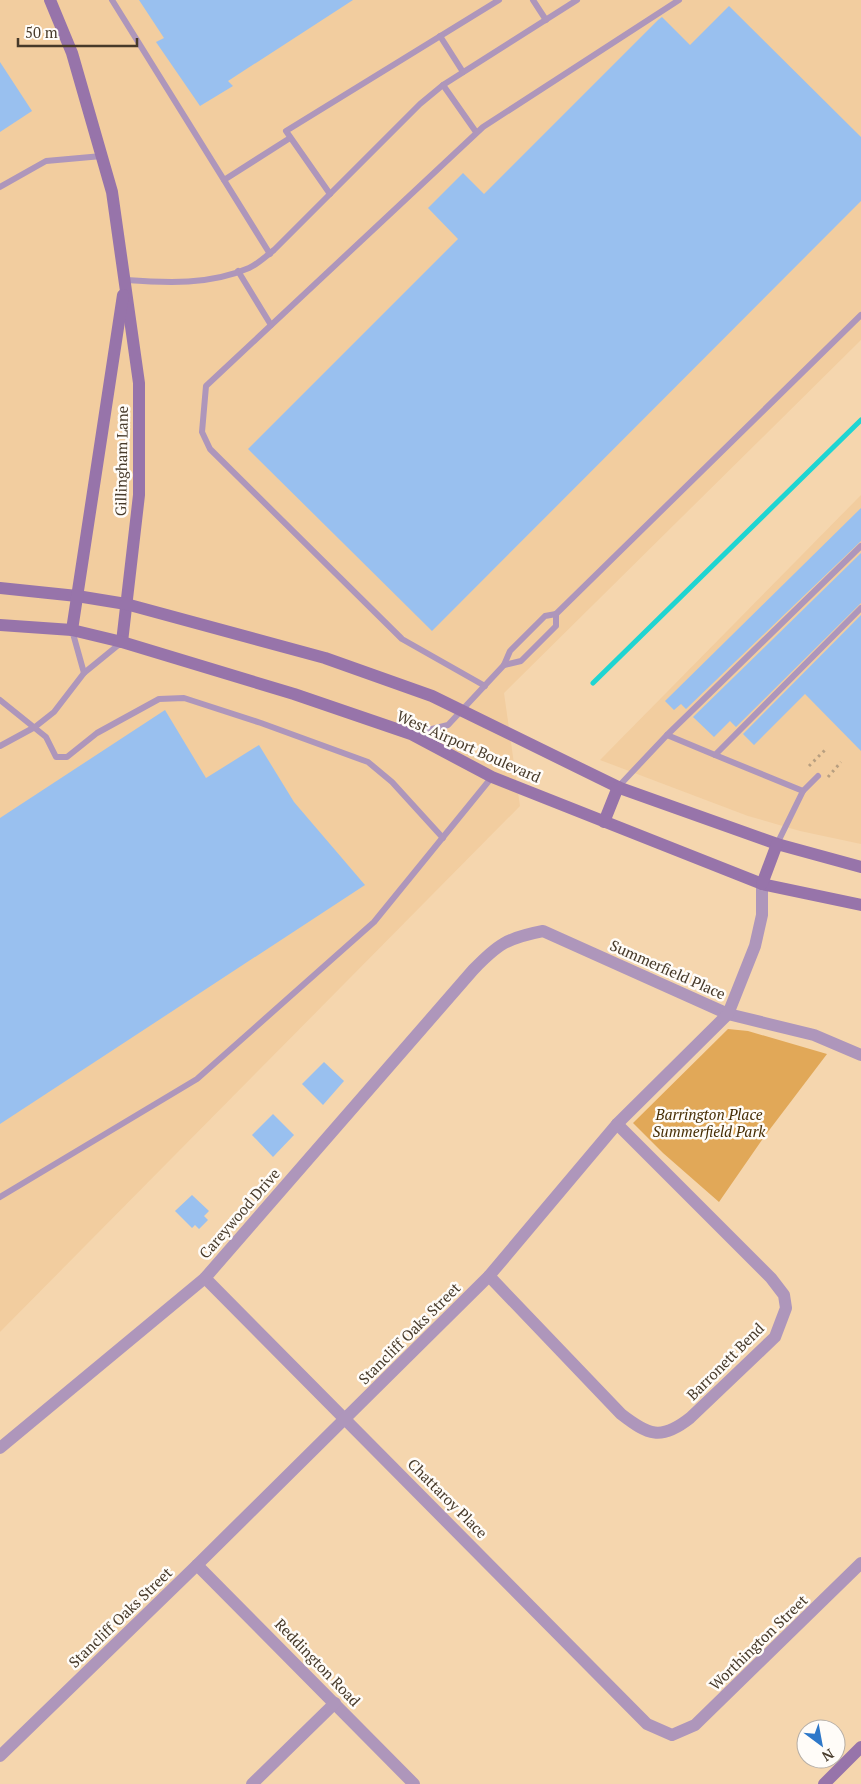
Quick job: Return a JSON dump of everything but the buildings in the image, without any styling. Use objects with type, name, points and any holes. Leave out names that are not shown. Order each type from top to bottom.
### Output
[{"type":"main road","name":"Gillingham Lane","points":[[50,0],[72,53],[112,192],[126,280],[139,383],[140,495],[122,642]]},
{"type":"main road","name":"Gillingham Lane","points":[[72,630],[126,280]]},
{"type":"main road","name":"West Airport Boulevard","points":[[0,588],[77,596],[126,604],[325,658],[432,696],[618,787],[777,844],[861,867]]},
{"type":"main road","name":"West Airport Boulevard","points":[[0,625],[72,630],[122,642],[294,694],[411,734],[492,777],[762,884],[861,905]]},
{"type":"main road","points":[[604,822],[618,787]]},
{"type":"main road","points":[[762,884],[777,844]]},
{"type":"main road","points":[[824,1784],[861,1748]]},
{"type":"street","name":"Stancliff Oaks Street","points":[[0,1756],[198,1565],[489,1276],[617,1124],[728,1014],[757,938],[762,915],[762,884]]},
{"type":"street","name":"Summerfield Place","points":[[473,970],[496,947],[520,935],[542,931],[728,1014],[814,1035],[861,1054]]},
{"type":"street","name":"Careywood Drive","points":[[0,1448],[205,1278],[473,970]]},
{"type":"street","name":"Barronett Bend","points":[[489,1276],[621,1414],[640,1428],[657,1434],[675,1430],[690,1418],[775,1337],[786,1308],[784,1295],[771,1278],[617,1124]]},
{"type":"street","name":"Chattaroy Place","points":[[205,1278],[647,1724],[672,1735]]},
{"type":"street","name":"Worthington Street","points":[[672,1735],[695,1725],[861,1564]]},
{"type":"street","name":"Reddington Road","points":[[198,1565],[414,1784]]},
{"type":"street","points":[[252,1784],[335,1703]]},
{"type":"lane","points":[[112,0],[270,254]]},
{"type":"lane","points":[[330,194],[286,132],[499,0]]},
{"type":"lane","points":[[533,0],[546,20]]},
{"type":"lane","points":[[126,280],[170,283],[220,277],[250,267],[270,254],[420,104],[463,72],[577,0]]},
{"type":"lane","points":[[485,686],[402,639],[210,449],[202,432],[206,386],[476,132],[679,0]]},
{"type":"lane","points":[[440,36],[463,72]]},
{"type":"lane","points":[[443,86],[476,132]]},
{"type":"lane","points":[[224,180],[290,138]]},
{"type":"lane","points":[[0,188],[46,161],[102,156]]},
{"type":"lane","points":[[238,271],[271,326]]},
{"type":"lane","points":[[411,734],[448,725],[464,711],[504,665],[510,651],[545,616],[556,614],[861,315]]},
{"type":"lane","points":[[618,787],[667,735],[861,546]]},
{"type":"lane","points":[[715,755],[861,608]]},
{"type":"lane","points":[[504,665],[521,661],[556,626],[556,614]]},
{"type":"lane","points":[[72,630],[84,673]]},
{"type":"lane","points":[[0,746],[35,727],[54,712],[84,673],[122,642]]},
{"type":"lane","points":[[0,700],[46,737],[56,757],[68,757],[98,733],[158,699],[184,698],[304,738],[368,762],[392,782],[442,838]]},
{"type":"lane","points":[[667,735],[803,791]]},
{"type":"lane","points":[[0,1197],[196,1079],[374,922],[492,777]]},
{"type":"lane","points":[[777,844],[803,791],[821,779]]},
{"type":"path","points":[[809,766],[827,748]]},
{"type":"path","points":[[821,779],[841,762]]},
{"type":"shaded area","points":[[0,0],[861,0],[861,340],[504,693],[520,806],[0,1332]]},
{"type":"shaded area","points":[[861,495],[861,844],[800,831],[748,816],[600,760]]},
{"type":"green space","name":"Barrington Place Summerfield Park","points":[[728,1029],[748,1031],[827,1054],[764,1137],[719,1202],[663,1153],[633,1123]]},
{"type":"waterway","points":[[593,683],[861,420]]}]
